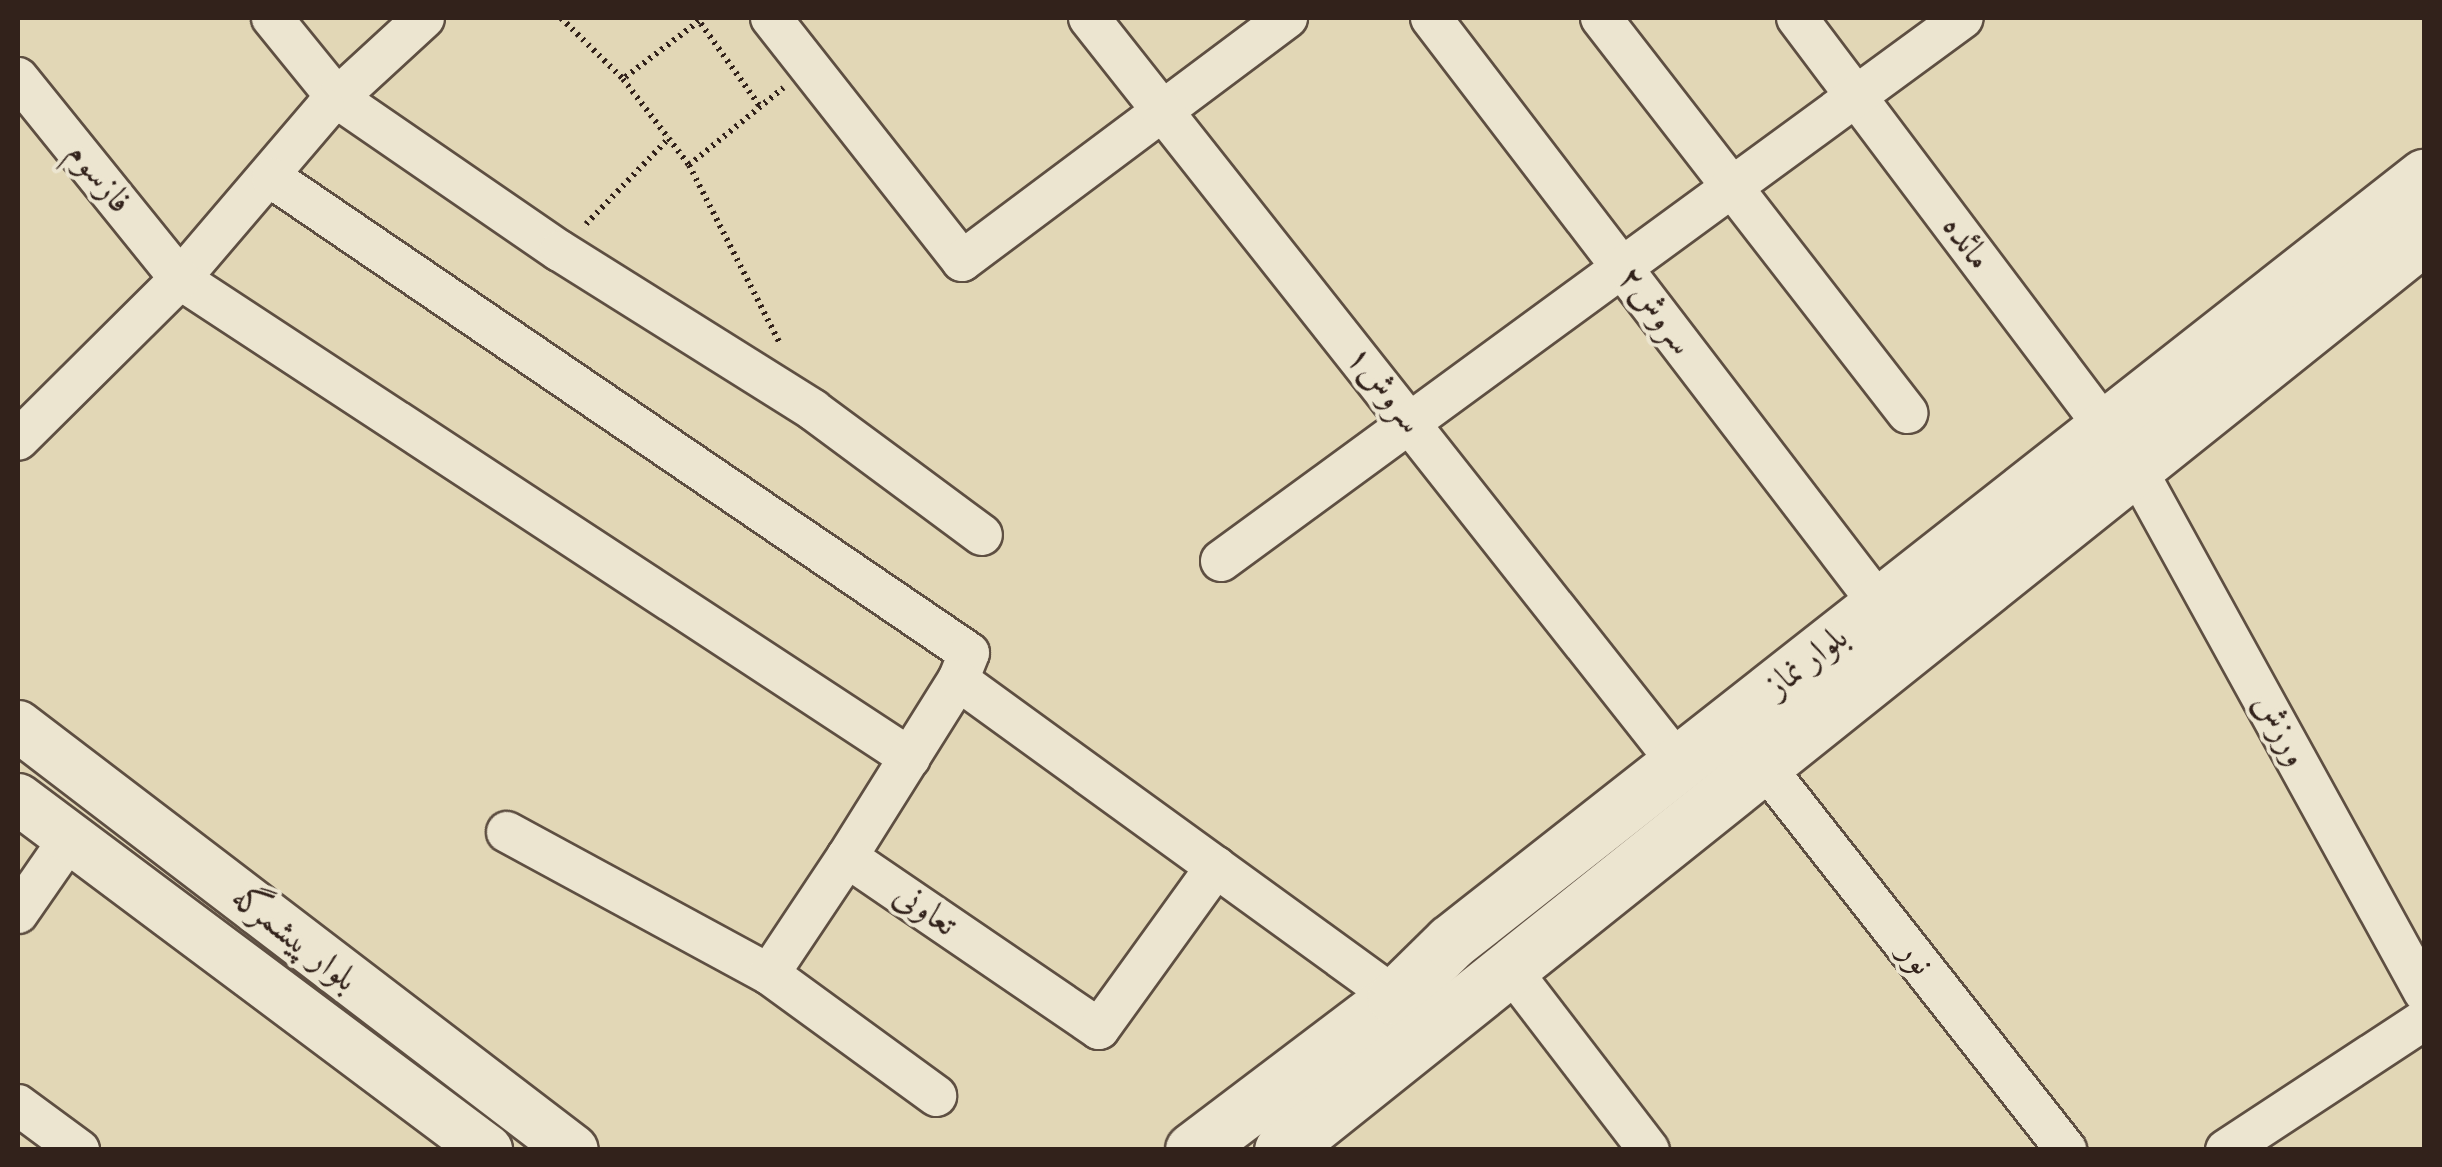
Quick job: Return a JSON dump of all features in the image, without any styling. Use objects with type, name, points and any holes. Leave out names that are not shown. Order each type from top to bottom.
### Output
[{"type":"main road","name":"بلوار نماز","points":[[1282,1150],[1765,767],[2424,177]]},
{"type":"main road","name":"بلوار نماز","points":[[1193,1150],[1395,997],[1451,942],[1880,606],[2121,448],[2424,236]]},
{"type":"street","points":[[272,18],[337,98],[560,250],[813,410],[982,535]]},
{"type":"street","points":[[18,440],[180,279],[272,178],[337,98],[424,18]]},
{"type":"street","points":[[771,18],[962,261],[1162,110],[1264,24]]},
{"type":"street","name":"سروش۱","points":[[1089,18],[1678,764]]},
{"type":"street","name":"سروش۲","points":[[1431,18],[1880,606]]},
{"type":"street","points":[[1601,18],[1729,189],[1907,413]]},
{"type":"street","name":"مائده","points":[[1797,18],[2121,448]]},
{"type":"street","points":[[1221,561],[1955,20]]},
{"type":"street","name":"فازسوم","points":[[18,78],[180,279],[910,758]]},
{"type":"street","points":[[272,178],[969,652],[958,680],[910,758],[769,974]]},
{"type":"street","name":"ورزش","points":[[2121,448],[2424,992]]},
{"type":"street","points":[[958,680],[1395,997]]},
{"type":"street","name":"بلوار پیشمرگه","points":[[18,726],[573,1150]]},
{"type":"street","name":"نور","points":[[1765,767],[2066,1150]]},
{"type":"street","name":"بلوار پیشمرگه","points":[[18,799],[487,1150]]},
{"type":"street","points":[[507,832],[769,974],[936,1096]]},
{"type":"street","points":[[18,913],[70,838]]},
{"type":"street","name":"تعاونی","points":[[847,856],[1099,1029],[1216,867]]},
{"type":"street","points":[[1510,970],[1649,1150]]},
{"type":"street","points":[[2226,1150],[2424,1020]]},
{"type":"street","points":[[18,1106],[78,1150]]},
{"type":"path","points":[[561,18],[622,79],[689,164],[813,410]]},
{"type":"path","points":[[622,79],[699,22],[759,105],[689,164]]},
{"type":"path","points":[[560,250],[668,138]]}]
